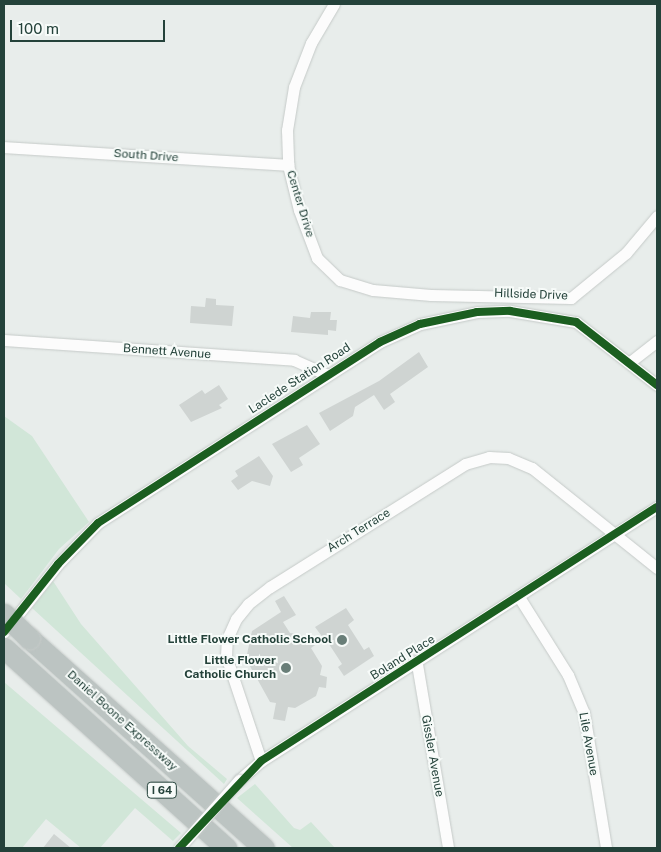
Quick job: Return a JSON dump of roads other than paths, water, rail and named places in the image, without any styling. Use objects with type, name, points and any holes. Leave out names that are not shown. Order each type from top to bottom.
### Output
[{"type":"highway","name":"Daniel Boone Expressway","points":[[4,614],[264,848]]},
{"type":"highway","name":"Daniel Boone Expressway","points":[[9,653],[226,848]]},
{"type":"street","name":"Center Drive","points":[[334,4],[311,43],[294,87],[287,130],[288,165],[299,210],[317,258],[327,271],[357,286],[431,295]]},
{"type":"street","name":"South Drive","points":[[4,147],[288,165]]},
{"type":"street","name":"Hillside Drive","points":[[431,295],[571,298],[620,260],[657,216]]},
{"type":"street","name":"Laclede Station Road","points":[[4,632],[58,564],[98,523],[380,342],[420,324],[477,312],[510,311],[576,322],[657,384]]},
{"type":"street","name":"Bennett Avenue","points":[[4,340],[294,360],[327,375]]},
{"type":"street","points":[[630,362],[657,341]]},
{"type":"street","name":"Arch Terrace","points":[[261,761],[226,656],[227,639],[236,619],[248,604],[270,587],[465,464],[489,457],[508,458],[532,468],[657,568]]},
{"type":"street","name":"Boland Place","points":[[179,848],[239,780],[261,761],[416,664],[657,507]]},
{"type":"street","name":"Lile Avenue","points":[[519,596],[568,675],[584,713],[606,848]]},
{"type":"street","name":"Gissler Avenue","points":[[416,664],[448,848]]},
{"type":"place","name":"Little Flower Catholic School","points":[[342,640]]},
{"type":"place","name":"Little Flower Catholic Church","points":[[286,668]]}]
